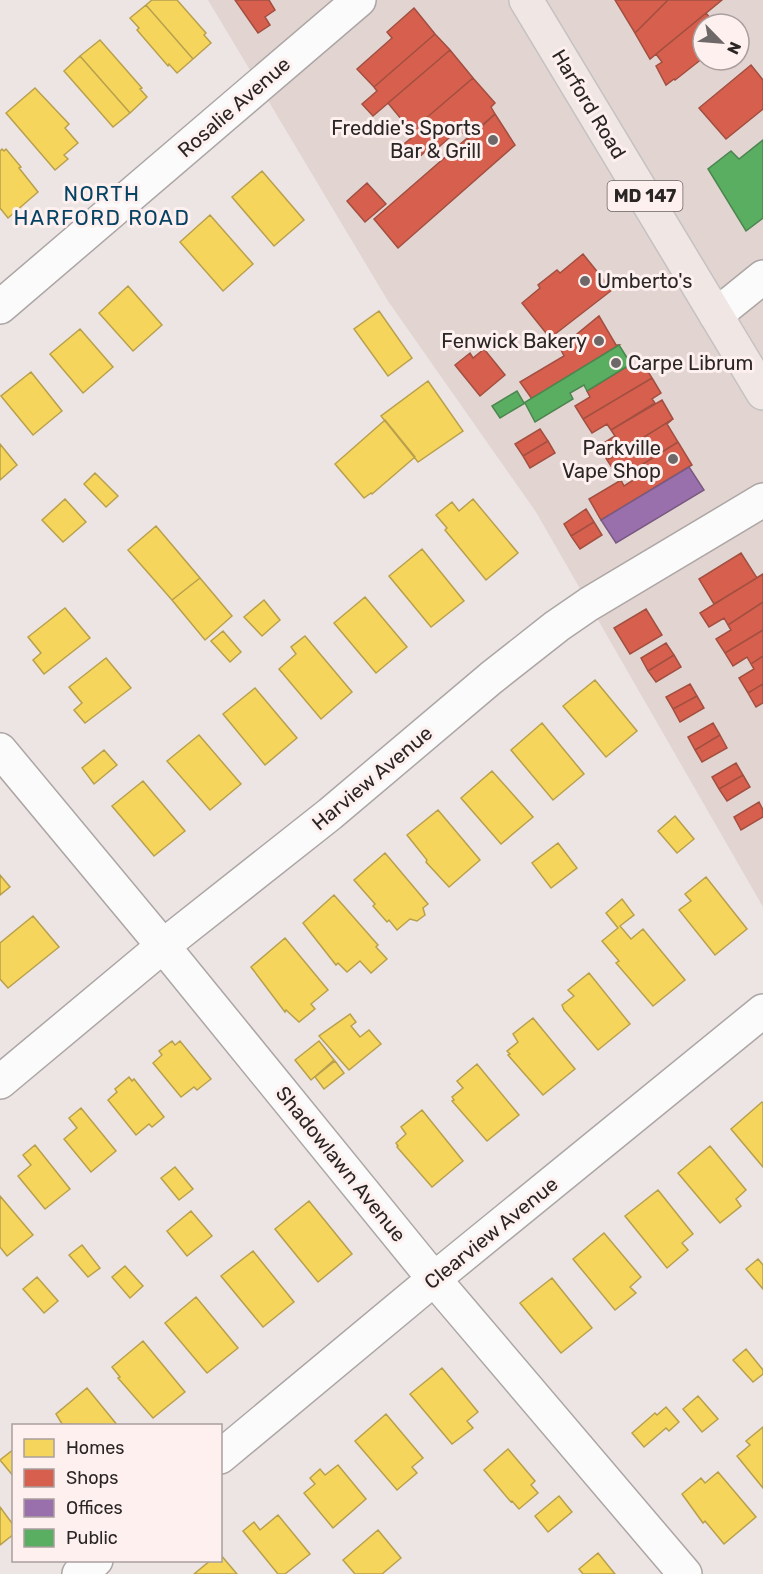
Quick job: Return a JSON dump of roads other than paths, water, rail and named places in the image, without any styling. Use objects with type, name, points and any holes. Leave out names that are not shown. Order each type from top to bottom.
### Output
[{"type":"main road","name":"Harford Road","points":[[526,0],[763,393]]},
{"type":"street","name":"Rosalie Avenue","points":[[0,307],[359,0]]},
{"type":"street","points":[[716,315],[763,278]]},
{"type":"street","name":"Harview Avenue","points":[[0,1082],[163,946],[330,814],[557,626],[589,604],[763,500]]},
{"type":"street","name":"Shadowlawn Avenue","points":[[0,750],[434,1279],[685,1574]]},
{"type":"street","name":"Clearview Avenue","points":[[222,1455],[763,1011]]},
{"type":"street","points":[[79,1574],[94,1562]]},
{"type":"place","name":"Freddie's Sports Bar & Grill","points":[[493,140]]},
{"type":"place","name":"Umberto's","points":[[585,281]]},
{"type":"place","name":"Fenwick Bakery","points":[[599,341]]},
{"type":"place","name":"Carpe Librum","points":[[616,363]]},
{"type":"place","name":"Parkville Vape Shop","points":[[673,459]]},
{"type":"district","name":"NORTH HARFORD ROAD","points":[[102,205]]}]
